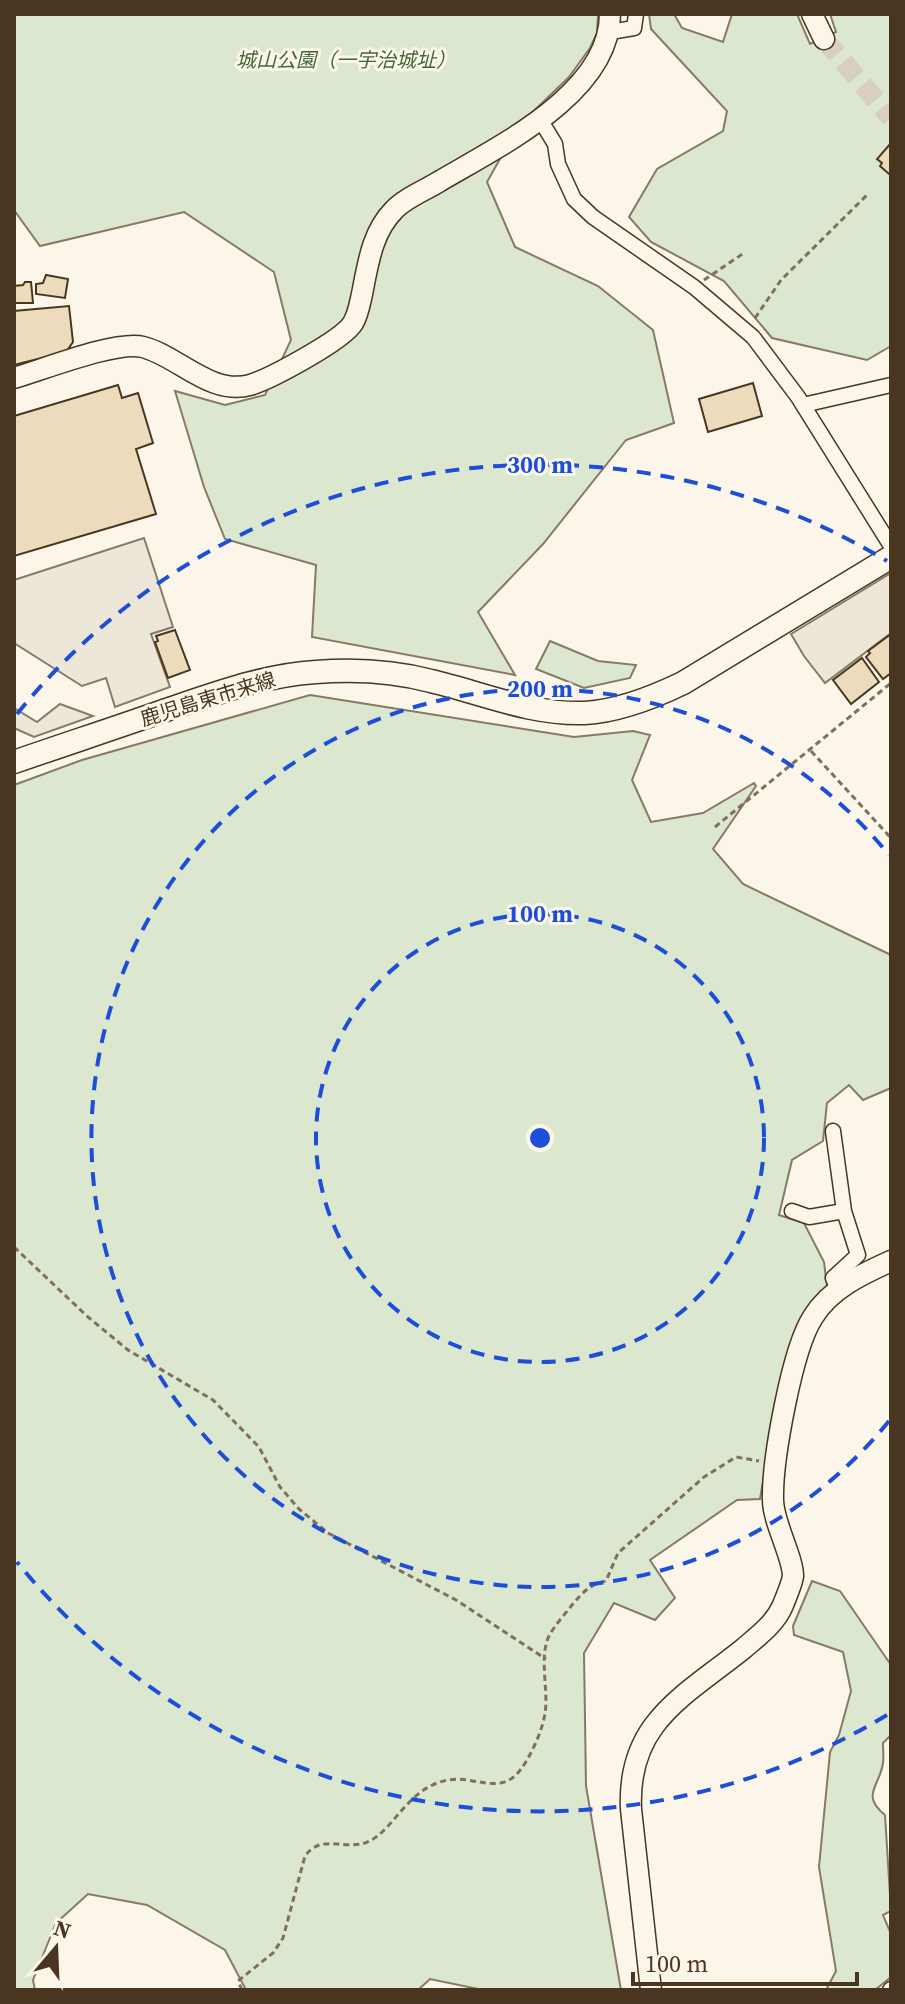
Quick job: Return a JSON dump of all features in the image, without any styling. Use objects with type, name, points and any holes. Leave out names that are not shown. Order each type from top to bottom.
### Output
[{"type":"main road","name":"鹿児島東市来線","points":[[14,762],[232,688],[272,677],[313,672],[391,672],[524,707],[556,712],[587,713],[621,707],[653,698],[683,683],[891,557]]},
{"type":"street","points":[[14,378],[118,347],[142,346],[231,387],[248,386],[274,375],[342,335],[353,323],[374,240],[395,208],[541,121],[595,65],[610,23],[634,28],[636,14]]},
{"type":"street","points":[[812,14],[824,39]]},
{"type":"street","points":[[541,121],[555,144],[558,164],[574,199],[593,217],[694,287],[746,332],[803,405],[891,546]]},
{"type":"street","points":[[803,405],[891,385]]},
{"type":"street","points":[[833,1131],[844,1211],[858,1255],[833,1278],[838,1290]]},
{"type":"street","points":[[792,1211],[809,1217],[844,1211]]},
{"type":"street","points":[[651,1990],[631,1809],[630,1792],[636,1757],[643,1740],[661,1715],[768,1628],[782,1608],[793,1576],[773,1503],[775,1463],[799,1348],[813,1316],[838,1290],[891,1261]]},
{"type":"path","points":[[746,332],[781,280],[869,193]]},
{"type":"path","points":[[694,287],[744,253]]},
{"type":"path","points":[[715,827],[891,683]]},
{"type":"path","points":[[811,751],[891,838]]},
{"type":"path","points":[[14,1247],[128,1350],[213,1400],[259,1447],[280,1487],[299,1509],[328,1533],[456,1600],[546,1659]]},
{"type":"path","points":[[242,1990],[238,1981],[273,1953],[283,1938],[305,1856],[310,1849],[327,1843],[362,1844],[382,1833],[407,1803],[432,1784],[452,1779],[495,1785],[507,1783],[521,1769],[545,1715],[548,1636],[585,1590],[592,1584],[606,1581],[618,1553],[704,1477],[736,1457],[775,1463]]},
{"type":"green space","name":"城山公園（一宇治城址）","points":[[14,14],[598,14],[597,33],[590,48],[569,77],[519,125],[487,182],[515,247],[598,286],[653,330],[674,423],[626,440],[543,544],[478,612],[515,675],[312,637],[316,565],[225,539],[204,487],[175,391],[225,405],[265,395],[291,340],[274,272],[184,212],[40,246],[14,210]]},
{"type":"green space","points":[[649,14],[674,14],[682,28],[723,42],[732,14],[797,14],[810,44],[836,32],[830,14],[891,14],[891,346],[867,360],[772,338],[724,281],[651,242],[629,217],[657,169],[723,131],[727,111],[651,29]]},
{"type":"green space","points":[[550,641],[598,661],[636,665],[630,678],[584,688],[536,669]]},
{"type":"green space","points":[[310,695],[574,737],[633,731],[650,735],[632,780],[651,822],[703,813],[754,783],[756,786],[713,849],[743,884],[891,955],[891,1088],[863,1100],[849,1085],[827,1103],[823,1141],[792,1160],[779,1215],[804,1223],[824,1262],[827,1286],[806,1312],[793,1335],[776,1407],[760,1499],[737,1500],[650,1560],[675,1598],[655,1620],[614,1603],[584,1653],[586,1786],[621,1990],[483,1990],[430,1979],[418,1990],[246,1990],[225,1950],[147,1905],[88,1894],[56,1923],[33,1980],[35,1990],[14,1990],[14,785],[82,760]]},
{"type":"green space","points":[[812,1581],[840,1591],[891,1665],[891,1735],[883,1743],[883,1763],[873,1796],[885,1815],[891,1911],[883,1915],[891,1934],[891,1977],[875,1990],[826,1990],[836,1971],[819,1867],[830,1752],[839,1735],[851,1691],[843,1652],[794,1635],[793,1626]]},
{"type":"shaded area","points":[[144,538],[173,627],[151,634],[170,687],[115,707],[106,678],[82,686],[14,643],[14,580]]},
{"type":"shaded area","points":[[891,573],[891,633],[825,683],[791,634]]},
{"type":"shaded area","points":[[60,704],[93,716],[34,737],[14,728],[14,708],[37,722]]},
{"type":"building","points":[[891,143],[891,172],[889,174],[877,159]]},
{"type":"building","points":[[46,275],[68,279],[65,298],[36,294],[36,284],[43,283]]},
{"type":"building","points":[[31,282],[33,303],[14,303],[14,286]]},
{"type":"building","points":[[69,306],[73,342],[66,352],[14,365],[14,311]]},
{"type":"building","points":[[753,383],[762,416],[708,432],[699,399]]},
{"type":"building","points":[[118,385],[122,398],[138,393],[153,443],[136,449],[156,514],[14,556],[14,416]]},
{"type":"building","points":[[175,630],[190,670],[168,678],[155,642],[158,641],[156,636]]},
{"type":"building","points":[[891,634],[891,673],[883,679],[866,657],[870,653],[868,651]]},
{"type":"building","points":[[862,658],[879,682],[851,704],[833,680]]},
{"type":"tunnel","points":[[824,39],[891,118]]}]
